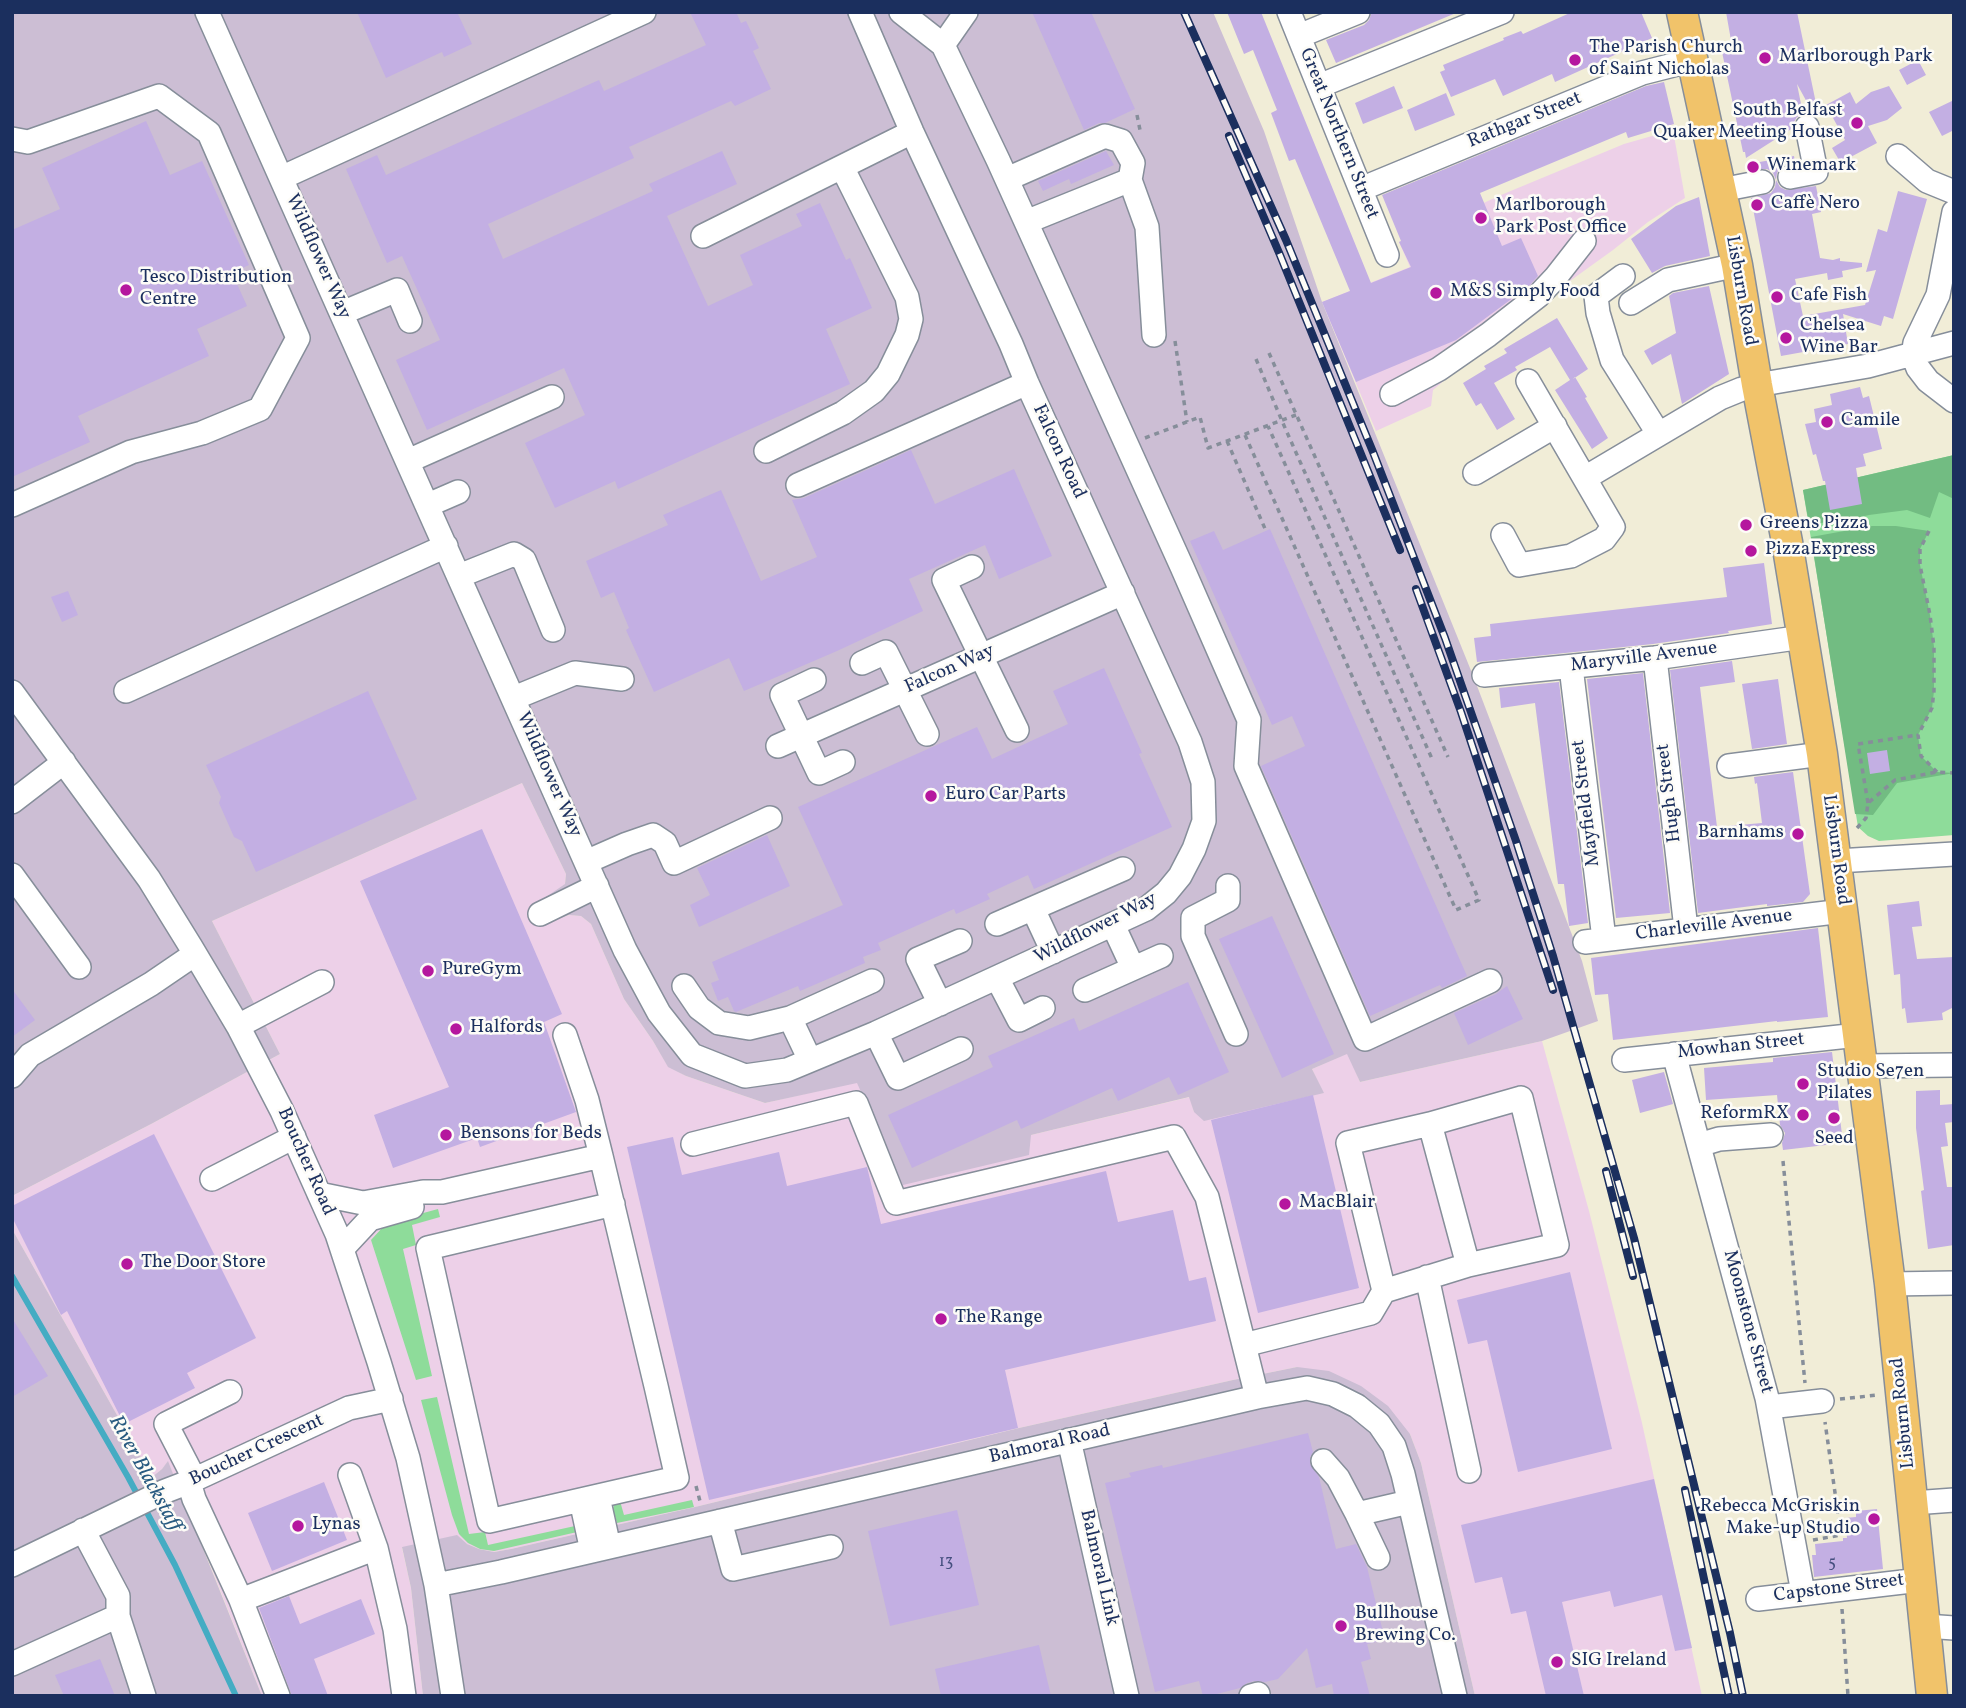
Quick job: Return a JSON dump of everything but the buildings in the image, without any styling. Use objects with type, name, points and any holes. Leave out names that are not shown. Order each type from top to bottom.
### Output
[{"type":"main road","name":"Lisburn Road","points":[[1684,12],[1737,265],[1822,754],[1890,1284],[1920,1580],[1939,1627],[1932,1696]]},
{"type":"street","name":"Wildflower Way","points":[[207,12],[625,950],[659,1013],[692,1055],[745,1076],[787,1070],[876,1033],[1113,925],[1146,909],[1166,893]]},
{"type":"street","points":[[281,178],[644,12]]},
{"type":"street","name":"Falcon Road","points":[[860,12],[1190,742],[1203,782],[1204,821],[1180,876],[1166,893]]},
{"type":"street","points":[[901,12],[943,45],[1007,179],[1249,720],[1246,766],[1365,1039],[1490,981]]},
{"type":"street","points":[[943,45],[966,12]]},
{"type":"street","name":"Great Northern Street","points":[[1289,12],[1387,256]]},
{"type":"street","points":[[1299,36],[1358,12]]},
{"type":"street","points":[[1319,86],[1502,12]]},
{"type":"street","name":"Rathgar Street","points":[[1361,189],[1642,73],[1693,60]]},
{"type":"street","points":[[12,139],[29,142],[159,96],[209,133],[298,338],[260,409],[202,433],[131,452],[12,505]]},
{"type":"street","points":[[1790,177],[1815,172],[1807,127]]},
{"type":"street","points":[[703,236],[912,132]]},
{"type":"street","points":[[1007,179],[1105,136],[1121,141],[1133,163],[1130,180],[1147,227],[1154,335]]},
{"type":"street","points":[[1898,156],[1927,181],[1954,192]]},
{"type":"street","points":[[766,451],[843,413],[874,391],[888,373],[907,335],[911,319],[907,297],[842,167]]},
{"type":"street","points":[[1026,222],[1130,180]]},
{"type":"street","points":[[1721,190],[1762,183]]},
{"type":"street","points":[[1954,212],[1938,295],[1915,343],[1913,355],[1918,368],[1928,381],[1954,401]]},
{"type":"street","points":[[1392,394],[1439,369],[1538,296],[1584,241]]},
{"type":"street","points":[[1631,303],[1668,280],[1737,265]]},
{"type":"street","points":[[1623,276],[1595,296],[1598,313],[1612,360],[1658,433]]},
{"type":"street","points":[[342,313],[397,290],[411,321]]},
{"type":"street","points":[[1585,478],[1720,398],[1757,385],[1868,366],[1954,343]]},
{"type":"street","points":[[1503,535],[1519,565],[1571,556],[1604,539],[1613,527],[1528,382]]},
{"type":"street","points":[[798,485],[1027,383]]},
{"type":"street","points":[[408,461],[552,397]]},
{"type":"street","points":[[1475,473],[1555,426]]},
{"type":"street","points":[[428,505],[458,492]]},
{"type":"street","points":[[126,691],[446,547]]},
{"type":"street","points":[[459,576],[514,554],[524,561],[553,630]]},
{"type":"street","points":[[972,567],[944,580],[1017,730]]},
{"type":"street","name":"Falcon Way","points":[[778,746],[1123,593]]},
{"type":"street","name":"Maryville Avenue","points":[[1484,675],[1655,658],[1803,636]]},
{"type":"street","points":[[862,663],[886,652],[927,734]]},
{"type":"street","name":"Hugh Street","points":[[1655,658],[1686,929]]},
{"type":"street","name":"Mayfield Street","points":[[1571,667],[1594,941]]},
{"type":"street","points":[[514,698],[575,673],[622,678]]},
{"type":"street","points":[[814,680],[782,695],[819,773],[843,762]]},
{"type":"street","name":"Boucher Road","points":[[12,692],[149,879],[237,1026],[294,1137],[342,1249],[408,1458],[436,1585],[453,1696]]},
{"type":"street","points":[[1729,766],[1822,754]]},
{"type":"street","points":[[12,802],[64,762]]},
{"type":"street","points":[[586,862],[653,835],[665,843],[674,863],[770,818]]},
{"type":"street","points":[[1836,852],[1954,854]]},
{"type":"street","points":[[997,924],[1123,870]]},
{"type":"street","points":[[12,875],[79,967]]},
{"type":"street","points":[[540,914],[597,886]]},
{"type":"street","points":[[1193,918],[1228,900],[1228,886]]},
{"type":"street","points":[[1166,893],[1193,918],[1193,936],[1236,1034]]},
{"type":"street","points":[[1032,909],[1053,952]]},
{"type":"street","name":"Charleville Avenue","points":[[1594,941],[1843,911]]},
{"type":"street","points":[[1113,925],[1133,968]]},
{"type":"street","points":[[940,1004],[918,959],[960,940]]},
{"type":"street","points":[[12,1076],[30,1055],[151,984],[195,954]]},
{"type":"street","points":[[1085,990],[1161,956]]},
{"type":"street","points":[[997,978],[1019,1020],[1043,1008]]},
{"type":"street","points":[[684,986],[699,1008],[719,1023],[749,1028],[790,1018],[872,981]]},
{"type":"street","points":[[237,1026],[322,982]]},
{"type":"street","points":[[790,1018],[810,1060]]},
{"type":"street","points":[[876,1033],[898,1078],[961,1049]]},
{"type":"street","points":[[565,1035],[587,1100],[613,1204],[677,1478],[489,1521],[428,1248],[613,1204]]},
{"type":"street","name":"Mowhan Street","points":[[1624,1060],[1858,1035]]},
{"type":"street","name":"Moonstone Street","points":[[1674,1054],[1769,1407],[1803,1594]]},
{"type":"street","points":[[1863,1066],[1954,1065]]},
{"type":"street","points":[[1244,1345],[1371,1313],[1384,1291],[1427,1277],[1557,1245],[1521,1098],[1430,1124],[1348,1143],[1384,1291]]},
{"type":"street","points":[[693,1144],[856,1103],[895,1203],[1174,1137],[1208,1197],[1257,1397]]},
{"type":"street","points":[[1430,1124],[1468,1265]]},
{"type":"street","points":[[1699,1145],[1719,1139],[1771,1135]]},
{"type":"street","points":[[212,1179],[294,1137]]},
{"type":"street","points":[[319,1194],[363,1203],[423,1192],[442,1192],[601,1156]]},
{"type":"street","points":[[342,1249],[370,1219],[422,1203],[442,1192]]},
{"type":"street","points":[[1427,1277],[1469,1471]]},
{"type":"street","points":[[1890,1284],[1954,1283]]},
{"type":"street","name":"Balmoral Road","points":[[436,1585],[1257,1397],[1307,1388],[1334,1394],[1357,1406],[1379,1424],[1394,1446],[1455,1696]]},
{"type":"street","points":[[230,1392],[166,1424],[192,1481],[194,1499],[241,1600],[278,1696]]},
{"type":"street","name":"Boucher Crescent","points":[[12,1565],[163,1492],[349,1408],[391,1399]]},
{"type":"street","points":[[1769,1407],[1815,1402]]},
{"type":"street","name":"Balmoral Link","points":[[1069,1440],[1127,1696]]},
{"type":"street","points":[[1323,1461],[1338,1478],[1378,1558]]},
{"type":"street","points":[[350,1475],[376,1548],[395,1629],[404,1696]]},
{"type":"street","points":[[590,1498],[600,1549]]},
{"type":"street","points":[[1913,1503],[1954,1500]]},
{"type":"street","points":[[1357,1514],[1409,1502]]},
{"type":"street","points":[[720,1521],[733,1569],[831,1548]]},
{"type":"street","points":[[83,1530],[118,1595],[118,1616],[144,1696]]},
{"type":"street","points":[[241,1600],[376,1548]]},
{"type":"street","name":"Capstone Street","points":[[1758,1600],[1920,1580]]},
{"type":"street","points":[[12,1664],[118,1616]]},
{"type":"path","points":[[1269,353],[1448,757]]},
{"type":"path","points":[[1256,359],[1433,761]]},
{"type":"path","points":[[1127,445],[1200,416],[1208,448],[1296,415]]},
{"type":"path","points":[[1244,435],[1456,910],[1479,900],[1268,426]]},
{"type":"path","points":[[1227,441],[1266,531]]},
{"type":"path","points":[[1929,531],[1920,548],[1920,565],[1934,647],[1934,691],[1932,708],[1917,735],[1921,756],[1937,772]]},
{"type":"path","points":[[1836,852],[1866,818],[1868,803],[1858,744],[1917,735]]},
{"type":"path","points":[[1868,803],[1895,780],[1937,772],[1954,773]]},
{"type":"path","points":[[1783,1161],[1815,1402],[1841,1535],[1794,1543]]},
{"type":"path","points":[[1815,1402],[1902,1392]]},
{"type":"path","points":[[1840,1589],[1848,1696]]},
{"type":"shaded area","points":[[12,12],[1213,12],[1264,131],[1322,302],[1474,678],[1582,961],[1598,1021],[1542,1041],[1360,1082],[1347,1054],[1312,1069],[1324,1093],[1204,1121],[1194,1112],[1189,1097],[1031,1135],[1029,1155],[903,1185],[857,1083],[765,1103],[686,1076],[668,1067],[624,999],[591,924],[581,916],[569,915],[552,921],[543,899],[565,884],[566,874],[522,783],[212,921],[280,1054],[12,1196]]},
{"type":"shaded area","points":[[1673,130],[1685,198],[1648,222],[1513,322],[1433,390],[1431,406],[1376,431],[1322,302],[1410,267],[1399,242],[1501,195],[1624,144]]},
{"type":"shaded area","points":[[522,783],[566,874],[553,920],[570,915],[581,916],[591,924],[624,999],[668,1066],[686,1076],[765,1103],[857,1082],[1031,1135],[1190,1097],[1194,1112],[1323,1093],[1312,1069],[1348,1053],[1360,1082],[1542,1041],[1589,1211],[1642,1423],[1702,1696],[1475,1696],[1421,1463],[1410,1434],[1297,1367],[1019,1428],[511,1549],[493,1552],[467,1544],[402,1548],[411,1588],[423,1696],[262,1696],[168,1462],[152,1477],[12,1229],[12,1196],[280,1054],[212,921]]},
{"type":"shaded area","points":[[12,1229],[152,1477],[168,1461],[262,1696],[12,1696]]},
{"type":"shaded area","points":[[1297,1367],[1329,1371],[1361,1386],[1388,1406],[1410,1434],[1421,1463],[1475,1696],[423,1696],[411,1588],[402,1547],[457,1535],[467,1544],[479,1549],[494,1552],[511,1549],[1019,1428]]},
{"type":"green space","points":[[1954,455],[1954,835],[1879,841],[1858,827],[1803,490]]},
{"type":"green space","points":[[1954,455],[1954,499],[1939,492],[1930,518],[1907,510],[1809,524],[1803,490]]},
{"type":"green space","points":[[1872,526],[1929,531],[1920,549],[1920,565],[1934,647],[1934,691],[1932,708],[1918,735],[1921,756],[1937,772],[1954,773],[1897,783],[1873,815],[1855,814],[1811,537]]},
{"type":"green space","points":[[438,1209],[440,1217],[412,1225],[416,1245],[403,1249],[432,1376],[416,1380],[371,1240],[383,1227]]},
{"type":"green space","points":[[437,1397],[469,1534],[485,1532],[488,1545],[575,1526],[586,1530],[494,1551],[480,1549],[468,1543],[459,1534],[452,1515],[421,1400]]},
{"type":"green space","points":[[692,1500],[694,1507],[617,1523],[613,1509],[614,1504],[620,1501],[624,1515]]},
{"type":"waterway","name":"River Blackstaff","points":[[12,1276],[128,1477],[175,1565],[236,1696]]},
{"type":"railway","points":[[1184,12],[1286,240],[1373,452],[1445,638],[1516,841],[1553,956],[1634,1238],[1743,1696]]},
{"type":"railway","points":[[1229,136],[1400,550]]},
{"type":"railway","points":[[1416,589],[1461,712],[1553,990]]},
{"type":"railway","points":[[1606,1171],[1633,1276]]},
{"type":"railway","points":[[1685,1490],[1729,1696]]},
{"type":"place","name":"Marlborough Park","points":[[1765,58]]},
{"type":"place","name":"The Parish Church of Saint Nicholas","points":[[1575,60]]},
{"type":"place","name":"South Belfast Quaker Meeting House","points":[[1857,123]]},
{"type":"place","name":"Winemark","points":[[1753,167]]},
{"type":"place","name":"Caffè Nero","points":[[1757,205]]},
{"type":"place","name":"Marlborough Park Post Office","points":[[1481,218]]},
{"type":"place","name":"Tesco Distribution Centre","points":[[126,290]]},
{"type":"place","name":"M&S Simply Food","points":[[1436,293]]},
{"type":"place","name":"Cafe Fish","points":[[1777,297]]},
{"type":"place","name":"Chelsea Wine Bar","points":[[1786,338]]},
{"type":"place","name":"Camile","points":[[1827,422]]},
{"type":"place","name":"Greens Pizza","points":[[1746,525]]},
{"type":"place","name":"PizzaExpress","points":[[1751,551]]},
{"type":"place","name":"Euro Car Parts","points":[[931,796]]},
{"type":"place","name":"Barnhams","points":[[1798,834]]},
{"type":"place","name":"PureGym","points":[[428,971]]},
{"type":"place","name":"Halfords","points":[[456,1029]]},
{"type":"place","name":"Studio Se7en Pilates","points":[[1803,1084]]},
{"type":"place","name":"ReformRX","points":[[1803,1115]]},
{"type":"place","name":"Seed","points":[[1834,1118]]},
{"type":"place","name":"Bensons for Beds","points":[[446,1135]]},
{"type":"place","name":"MacBlair","points":[[1285,1204]]},
{"type":"place","name":"The Door Store","points":[[127,1264]]},
{"type":"place","name":"The Range","points":[[941,1319]]},
{"type":"place","name":"Rebecca McGriskin Make-up Studio","points":[[1874,1519]]},
{"type":"place","name":"Lynas","points":[[298,1526]]},
{"type":"place","name":"Bullhouse Brewing Co.","points":[[1341,1626]]},
{"type":"place","name":"SIG Ireland","points":[[1557,1662]]}]
